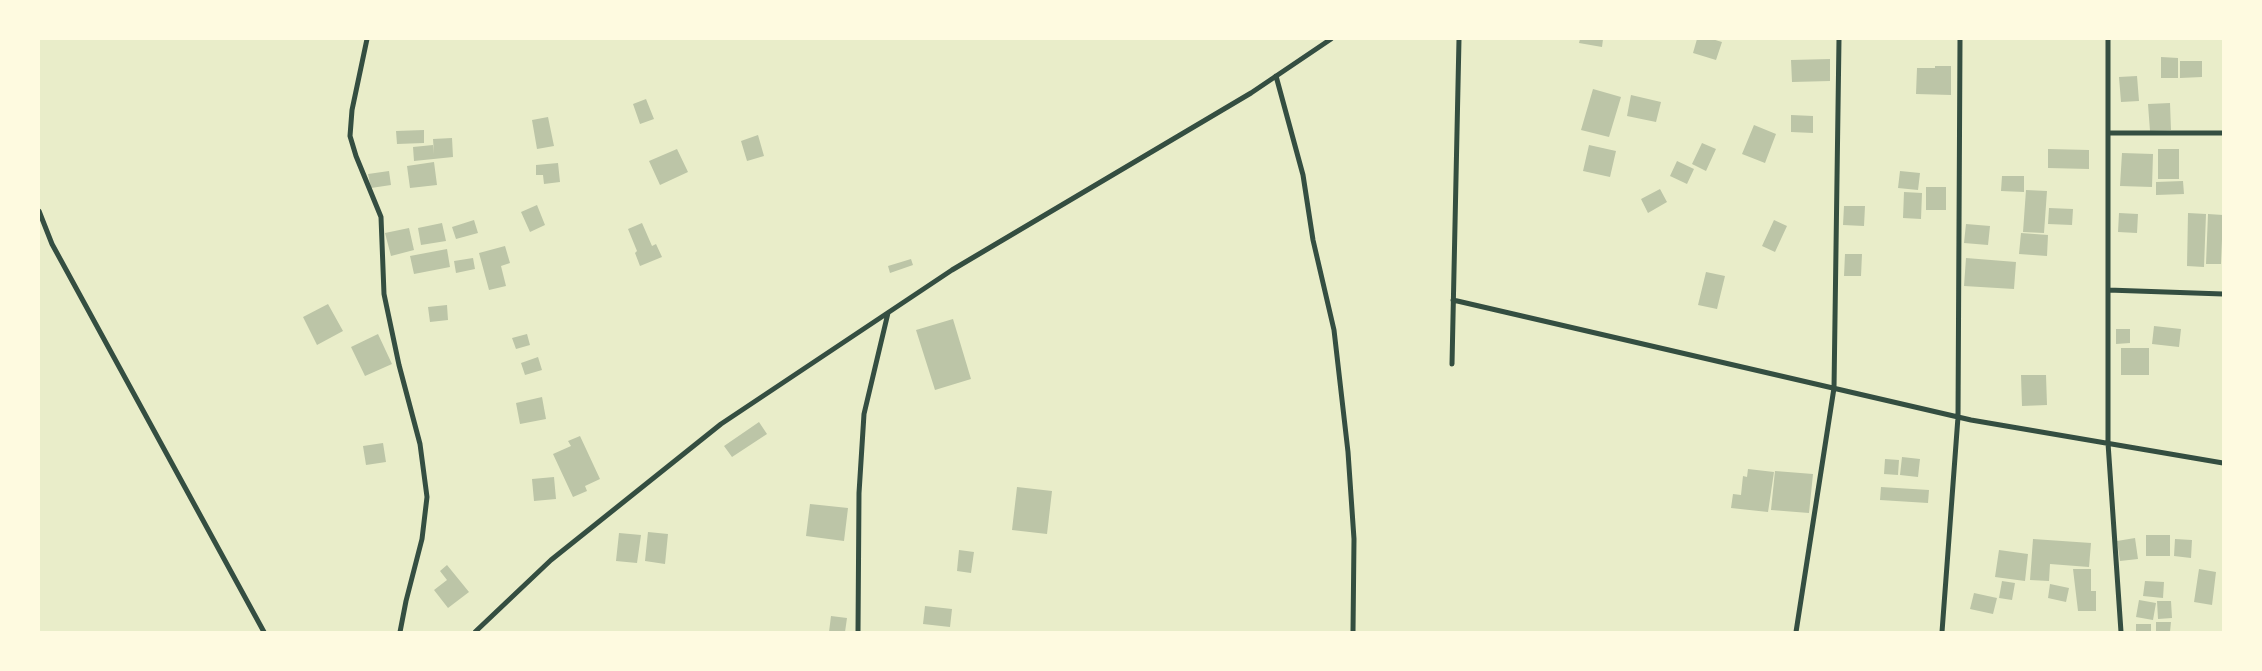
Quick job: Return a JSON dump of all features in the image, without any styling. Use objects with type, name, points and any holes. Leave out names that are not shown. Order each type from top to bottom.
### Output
[{"type":"street","points":[[367,39],[352,110],[350,136],[381,218],[384,294],[399,365],[420,444],[427,497],[422,539],[400,632]]},
{"type":"street","points":[[475,632],[551,560],[721,424],[952,270],[1251,93],[1331,39]]},
{"type":"street","points":[[1452,364],[1460,39]]},
{"type":"street","points":[[1796,632],[1834,388],[1839,39]]},
{"type":"street","points":[[1946,632],[1942,632],[1958,417],[1960,39]]},
{"type":"street","points":[[2108,39],[2108,444],[2121,632]]},
{"type":"street","points":[[1276,76],[1303,175],[1313,240],[1334,330],[1348,452],[1354,539],[1353,632]]},
{"type":"street","points":[[2108,133],[2223,133]]},
{"type":"street","points":[[39,211],[52,244],[264,632]]},
{"type":"street","points":[[2108,290],[2223,294]]},
{"type":"street","points":[[1453,300],[1958,417],[2223,463]]},
{"type":"street","points":[[858,632],[859,493],[864,414],[888,313]]},
{"type":"building","points":[[1580,39],[1603,39],[1602,47],[1579,43]]},
{"type":"building","points":[[1697,39],[1712,39],[1722,42],[1716,60],[1693,53]]},
{"type":"building","points":[[2161,57],[2178,58],[2178,78],[2161,78]]},
{"type":"building","points":[[1830,59],[1830,81],[1792,82],[1791,60]]},
{"type":"building","points":[[2180,61],[2202,61],[2202,77],[2180,78]]},
{"type":"building","points":[[1935,66],[1951,66],[1951,95],[1916,94],[1917,68],[1935,68]]},
{"type":"building","points":[[2137,76],[2139,101],[2121,102],[2119,77]]},
{"type":"building","points":[[1593,89],[1621,97],[1609,137],[1581,130]]},
{"type":"building","points":[[1631,95],[1661,102],[1656,122],[1627,116]]},
{"type":"building","points":[[646,99],[654,119],[640,124],[633,104]]},
{"type":"building","points":[[2170,103],[2171,130],[2150,131],[2148,104]]},
{"type":"building","points":[[1791,115],[1813,116],[1813,133],[1791,132]]},
{"type":"building","points":[[548,117],[554,146],[537,149],[532,120]]},
{"type":"building","points":[[1754,125],[1776,134],[1765,163],[1742,154]]},
{"type":"building","points":[[424,130],[424,143],[397,144],[396,131]]},
{"type":"building","points":[[758,135],[764,156],[747,161],[741,141]]},
{"type":"building","points":[[452,138],[453,157],[414,161],[413,147],[433,145],[434,154],[433,139]]},
{"type":"building","points":[[1702,143],[1716,149],[1706,171],[1692,164]]},
{"type":"building","points":[[1589,145],[1616,151],[1610,177],[1583,171]]},
{"type":"building","points":[[677,149],[688,172],[660,185],[649,161]]},
{"type":"building","points":[[2048,149],[2089,150],[2089,169],[2048,168]]},
{"type":"building","points":[[2158,149],[2179,149],[2179,179],[2158,179]]},
{"type":"building","points":[[2122,153],[2153,154],[2152,187],[2120,186]]},
{"type":"building","points":[[1677,161],[1694,169],[1687,184],[1670,176]]},
{"type":"building","points":[[434,162],[437,185],[410,188],[407,166]]},
{"type":"building","points":[[558,163],[560,182],[544,184],[543,175],[536,175],[536,165]]},
{"type":"building","points":[[389,171],[391,185],[371,188],[368,174]]},
{"type":"building","points":[[1900,171],[1920,173],[1918,190],[1898,188]]},
{"type":"building","points":[[2002,176],[2024,176],[2024,192],[2001,191]]},
{"type":"building","points":[[2183,181],[2184,194],[2156,195],[2156,182]]},
{"type":"building","points":[[1926,187],[1946,187],[1946,210],[1926,210]]},
{"type":"building","points":[[1660,189],[1667,202],[1648,213],[1641,199]]},
{"type":"building","points":[[2026,190],[2047,191],[2044,233],[2023,232]]},
{"type":"building","points":[[1904,192],[1922,193],[1921,219],[1903,218]]},
{"type":"building","points":[[537,205],[545,225],[530,232],[521,212]]},
{"type":"building","points":[[1844,206],[1865,206],[1864,226],[1843,225]]},
{"type":"building","points":[[2049,208],[2073,209],[2072,225],[2048,224]]},
{"type":"building","points":[[2119,213],[2138,214],[2137,233],[2118,232]]},
{"type":"building","points":[[2188,213],[2206,214],[2204,267],[2187,266]]},
{"type":"building","points":[[2208,214],[2223,215],[2221,264],[2206,264]]},
{"type":"building","points":[[474,220],[478,233],[456,239],[452,227]]},
{"type":"building","points":[[1774,220],[1787,226],[1775,252],[1762,246]]},
{"type":"building","points":[[442,223],[446,241],[421,245],[418,228]]},
{"type":"building","points":[[642,223],[652,246],[656,244],[662,257],[640,266],[635,253],[637,251],[628,229]]},
{"type":"building","points":[[1966,224],[1990,226],[1988,245],[1964,243]]},
{"type":"building","points":[[409,228],[414,250],[391,256],[385,233]]},
{"type":"building","points":[[2021,233],[2048,235],[2047,256],[2019,254]]},
{"type":"building","points":[[505,246],[510,263],[501,266],[506,286],[489,290],[479,253]]},
{"type":"building","points":[[447,249],[450,267],[414,274],[410,256]]},
{"type":"building","points":[[1845,254],[1862,254],[1861,276],[1844,276]]},
{"type":"building","points":[[473,258],[475,269],[456,273],[454,261]]},
{"type":"building","points":[[1966,258],[2016,262],[2014,289],[1964,286]]},
{"type":"building","points":[[911,259],[913,265],[890,273],[888,266]]},
{"type":"building","points":[[1706,272],[1725,276],[1717,309],[1698,305]]},
{"type":"building","points":[[328,304],[343,331],[317,345],[303,317]]},
{"type":"building","points":[[447,305],[448,320],[430,322],[428,307]]},
{"type":"building","points":[[953,319],[971,379],[935,390],[916,330]]},
{"type":"building","points":[[2154,326],[2181,329],[2179,347],[2152,344]]},
{"type":"building","points":[[2116,329],[2130,329],[2130,343],[2116,344]]},
{"type":"building","points":[[378,334],[392,364],[365,376],[351,347]]},
{"type":"building","points":[[527,334],[530,345],[516,349],[512,338]]},
{"type":"building","points":[[2121,348],[2149,348],[2149,375],[2121,375]]},
{"type":"building","points":[[538,357],[542,370],[525,375],[521,363]]},
{"type":"building","points":[[2021,375],[2046,375],[2047,405],[2022,406]]},
{"type":"building","points":[[542,397],[546,419],[520,424],[516,403]]},
{"type":"building","points":[[759,422],[767,434],[732,457],[724,446]]},
{"type":"building","points":[[580,436],[600,479],[585,486],[587,491],[573,497],[553,454],[571,446],[568,441]]},
{"type":"building","points":[[383,443],[386,462],[366,465],[363,446]]},
{"type":"building","points":[[1902,457],[1920,459],[1918,477],[1900,475]]},
{"type":"building","points":[[1885,459],[1899,460],[1898,475],[1884,474]]},
{"type":"building","points":[[1748,469],[1774,472],[1768,512],[1731,508],[1733,494],[1741,495],[1743,476],[1747,477]]},
{"type":"building","points":[[1775,471],[1813,474],[1809,513],[1771,510]]},
{"type":"building","points":[[554,477],[556,499],[534,501],[532,479]]},
{"type":"building","points":[[1017,487],[1052,491],[1047,534],[1012,530]]},
{"type":"building","points":[[1881,487],[1929,490],[1928,503],[1880,500]]},
{"type":"building","points":[[810,504],[848,508],[844,541],[806,536]]},
{"type":"building","points":[[648,532],[668,534],[665,564],[645,561]]},
{"type":"building","points":[[619,533],[641,535],[637,563],[616,561]]},
{"type":"building","points":[[2146,535],[2170,535],[2170,556],[2146,556]]},
{"type":"building","points":[[2135,538],[2138,559],[2120,561],[2117,541]]},
{"type":"building","points":[[2033,539],[2091,543],[2089,567],[2050,564],[2049,581],[2030,580]]},
{"type":"building","points":[[2175,539],[2192,540],[2191,558],[2174,556]]},
{"type":"building","points":[[959,550],[974,552],[971,573],[957,571]]},
{"type":"building","points":[[1999,550],[2028,554],[2025,581],[1995,577]]},
{"type":"building","points":[[447,565],[469,592],[448,608],[434,590],[447,580],[440,571]]},
{"type":"building","points":[[2073,569],[2091,569],[2091,591],[2096,591],[2096,611],[2078,611]]},
{"type":"building","points":[[2199,569],[2216,572],[2212,605],[2194,602]]},
{"type":"building","points":[[2002,581],[2015,583],[2012,600],[1999,598]]},
{"type":"building","points":[[2145,581],[2164,582],[2163,598],[2143,596]]},
{"type":"building","points":[[2050,584],[2069,588],[2066,602],[2048,598]]},
{"type":"building","points":[[1974,593],[1997,598],[1993,614],[1970,609]]},
{"type":"building","points":[[2139,600],[2156,603],[2153,620],[2136,617]]},
{"type":"building","points":[[2157,601],[2171,601],[2172,618],[2158,619]]},
{"type":"building","points":[[925,606],[952,609],[950,627],[923,624]]},
{"type":"building","points":[[831,616],[847,618],[845,632],[829,632]]},
{"type":"building","points":[[2156,622],[2171,622],[2170,632],[2156,632]]},
{"type":"building","points":[[2136,624],[2151,624],[2151,632],[2136,632]]}]
